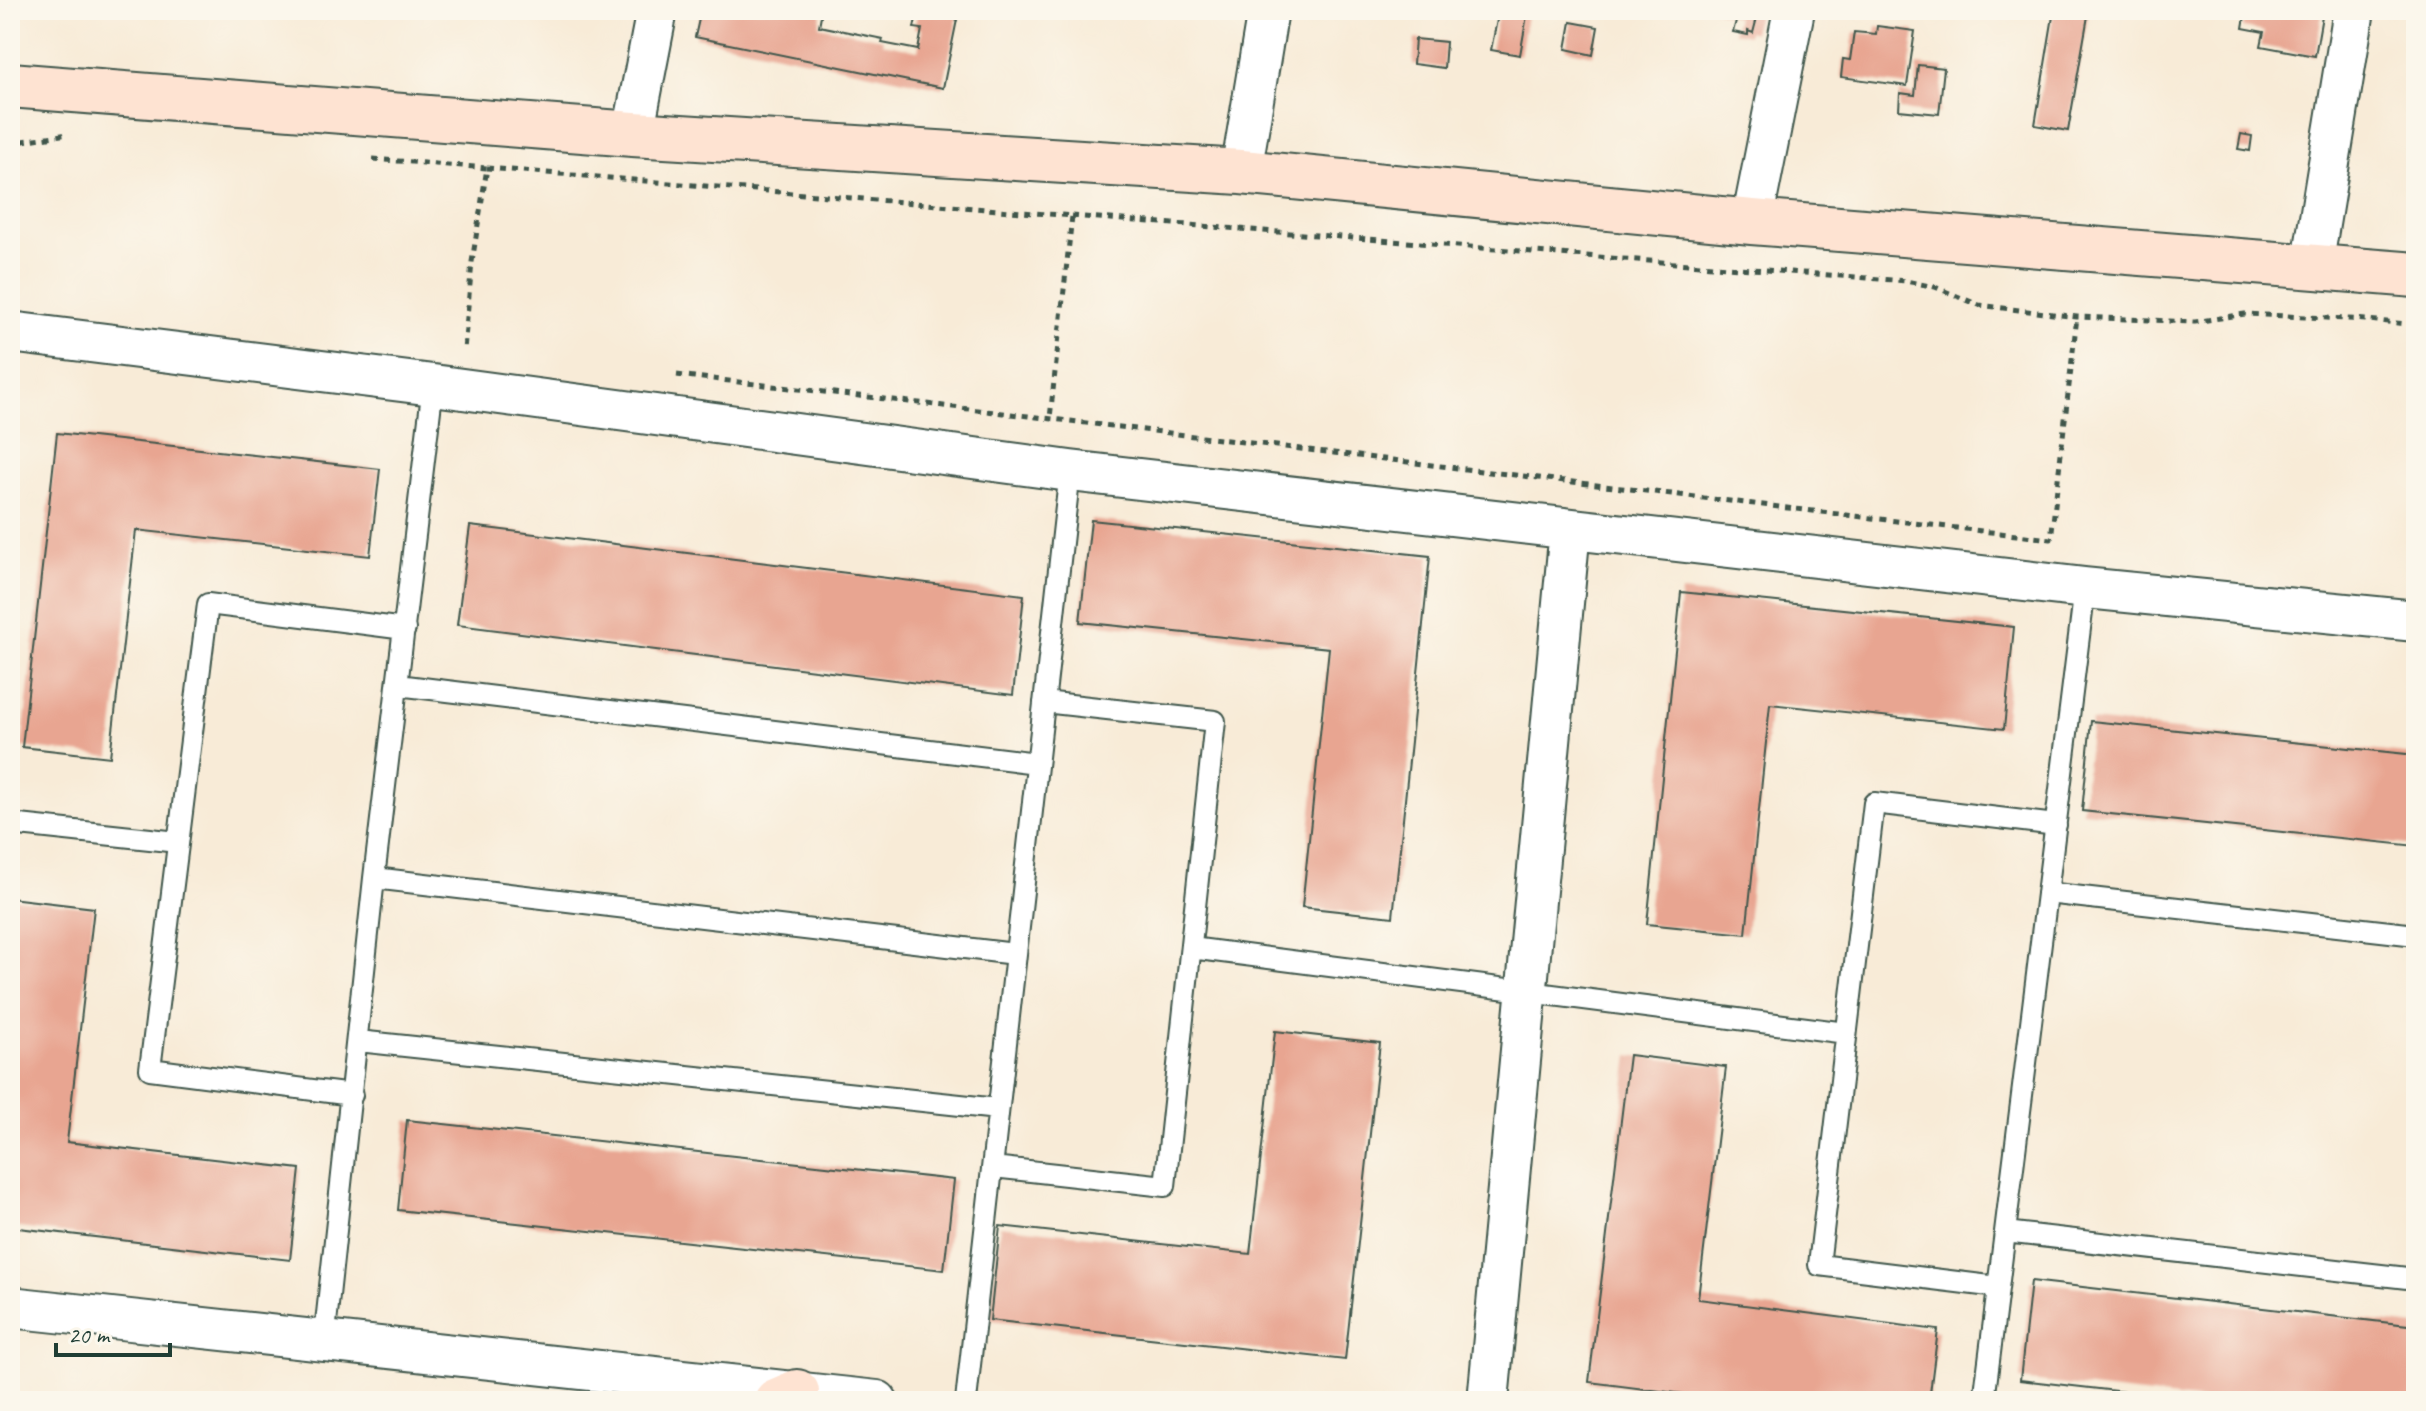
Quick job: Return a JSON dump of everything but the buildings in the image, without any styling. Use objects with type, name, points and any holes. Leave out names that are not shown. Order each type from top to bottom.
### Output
[{"type":"street","points":[[633,134],[657,10]]},
{"type":"street","points":[[1241,172],[1268,10]]},
{"type":"street","points":[[1752,222],[1794,10]]},
{"type":"street","points":[[2312,267],[2354,10]]},
{"type":"street","points":[[10,85],[633,134],[1241,172],[1752,222],[2416,275]]},
{"type":"street","points":[[10,332],[433,385],[1070,471],[2085,588],[2416,621]]},
{"type":"street","points":[[1488,1401],[1570,529]]},
{"type":"street","points":[[10,1307],[787,1397],[877,1401]]},
{"type":"lane","points":[[324,1342],[374,878],[433,385]]},
{"type":"lane","points":[[966,1401],[1070,471]]},
{"type":"lane","points":[[1984,1401],[2085,588]]},
{"type":"lane","points":[[352,1095],[150,1069],[208,604],[405,629]]},
{"type":"lane","points":[[398,685],[1037,763]]},
{"type":"lane","points":[[993,1167],[1165,1186],[1215,721],[1044,702]]},
{"type":"lane","points":[[1998,1287],[1819,1265],[1874,803],[2056,825]]},
{"type":"lane","points":[[10,824],[178,842]]},
{"type":"lane","points":[[374,878],[1015,954]]},
{"type":"lane","points":[[2047,893],[2416,935]]},
{"type":"lane","points":[[1191,948],[1846,1033]]},
{"type":"lane","points":[[358,1041],[998,1109]]},
{"type":"lane","points":[[2005,1232],[2416,1279]]},
{"type":"path","points":[[10,143],[75,132]]},
{"type":"path","points":[[360,157],[1906,281],[1935,287],[1979,305],[2077,317],[2195,322],[2245,314],[2416,325]]},
{"type":"path","points":[[464,350],[472,262],[487,168]]},
{"type":"path","points":[[1072,216],[1050,418],[1464,471],[2051,539],[2077,317]]}]
